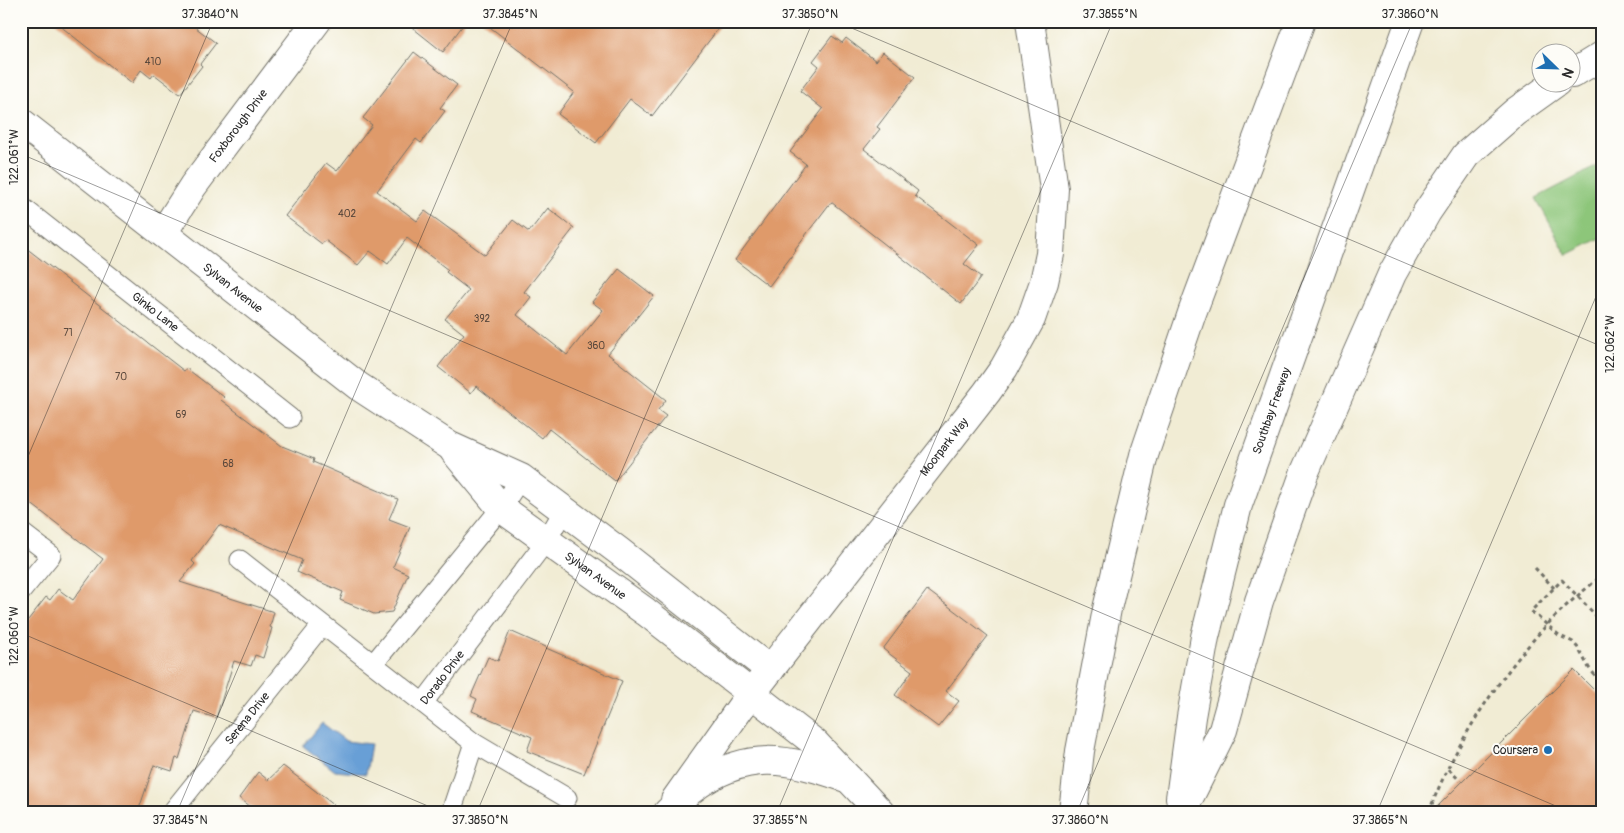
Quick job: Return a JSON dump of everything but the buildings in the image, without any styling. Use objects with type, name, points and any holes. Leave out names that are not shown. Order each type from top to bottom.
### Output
[{"type":"main road","name":"Foxborough Drive","points":[[163,233],[193,186],[317,21]]},
{"type":"main road","name":"Moorpark Way","points":[[668,812],[770,670],[1004,368],[1031,319],[1049,261],[1054,189],[1030,21]]},
{"type":"main road","points":[[1073,812],[1080,751],[1107,609],[1144,455],[1192,313],[1301,21]]},
{"type":"main road","name":"Southbay Freeway","points":[[1180,812],[1191,717],[1205,637],[1238,505],[1410,21]]},
{"type":"main road","points":[[1582,68],[1603,55]]},
{"type":"main road","points":[[1180,812],[1223,730],[1260,602],[1304,474],[1392,274],[1427,212],[1466,155],[1515,112],[1543,92]]},
{"type":"main road","name":"Sylvan Avenue","points":[[21,122],[358,386],[450,446],[521,478],[628,558],[770,670]]},
{"type":"main road","name":"Sylvan Avenue","points":[[450,446],[501,508],[646,612],[815,743],[880,812]]},
{"type":"main road","points":[[668,812],[691,790],[718,774],[737,765],[757,761],[784,761],[818,768],[849,778]]},
{"type":"lane","name":"Ginko Lane","points":[[21,206],[290,418]]},
{"type":"lane","points":[[374,663],[501,508],[521,478]]},
{"type":"lane","name":"Dorado Drive","points":[[564,510],[546,541],[423,703],[474,743],[567,798]]},
{"type":"lane","points":[[21,532],[50,556],[21,592]]},
{"type":"lane","points":[[240,560],[423,703]]},
{"type":"lane","name":"Serena Drive","points":[[172,812],[322,625]]},
{"type":"lane","points":[[451,812],[474,743]]},
{"type":"path","points":[[1535,568],[1554,588]]},
{"type":"path","points":[[1430,812],[1436,792],[1483,707],[1514,664],[1547,625],[1603,575]]},
{"type":"path","points":[[1603,623],[1562,580],[1531,611],[1560,636],[1572,642],[1578,648],[1588,668],[1603,685]]},
{"type":"path","points":[[1449,768],[1460,781]]},
{"type":"green space","points":[[1603,163],[1603,237],[1567,255],[1536,198]]},
{"type":"water","points":[[322,723],[346,741],[371,744],[366,774],[335,771],[303,746]]},
{"type":"place","name":"Coursera","points":[[1548,750]]}]
